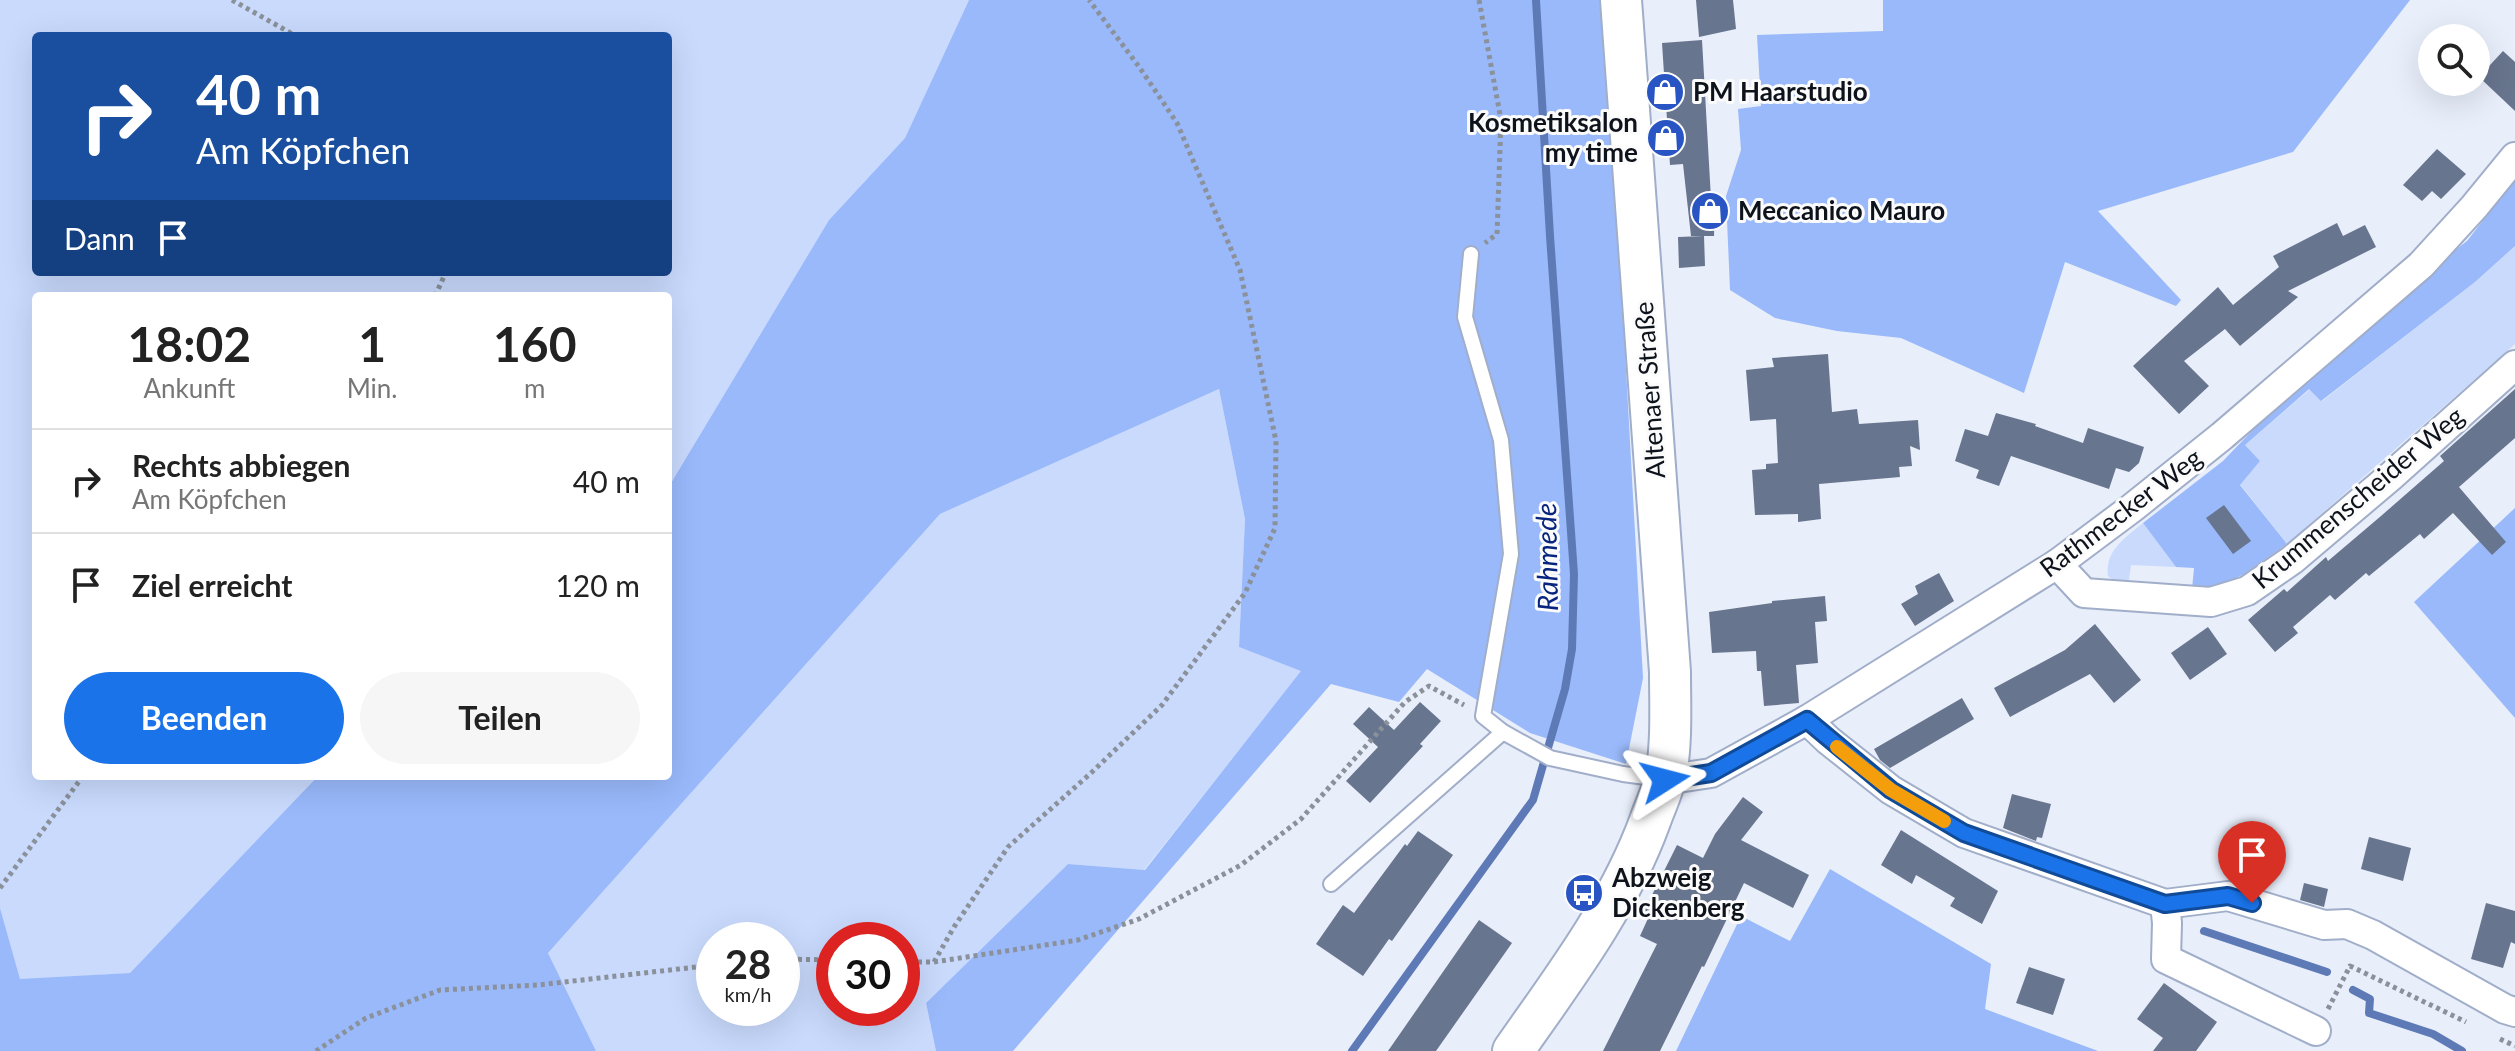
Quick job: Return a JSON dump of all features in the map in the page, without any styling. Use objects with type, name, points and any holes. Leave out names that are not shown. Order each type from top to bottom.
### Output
[{"type":"main road","name":"Altenaer Straße","points":[[1513,1051],[1609,908],[1639,850],[1665,780],[1669,756],[1670,672],[1621,0]]},
{"type":"street","name":"Rathmecker Weg","points":[[1665,780],[1711,773],[1807,720],[2057,564],[2222,436],[2421,265],[2515,157]]},
{"type":"street","name":"Krummenscheider Weg","points":[[2057,564],[2084,593],[2211,602],[2247,591],[2292,560],[2515,365]]},
{"type":"street","points":[[1807,720],[1891,790],[1964,833],[2165,904],[2228,896],[2324,925],[2347,924],[2515,1012]]},
{"type":"street","points":[[2165,904],[2166,959],[2316,1031]]},
{"type":"lane","points":[[1471,254],[1465,317],[1501,440],[1511,554],[1483,716],[1503,732],[1550,758],[1665,780]]},
{"type":"lane","points":[[1331,884],[1503,732]]},
{"type":"path","points":[[232,0],[289,32]]},
{"type":"path","points":[[934,962],[1008,847],[1162,705],[1245,593],[1275,528],[1276,441],[1240,270],[1177,123],[1089,0]]},
{"type":"path","points":[[1471,254],[1497,234],[1501,120],[1479,0]]},
{"type":"path","points":[[920,962],[1078,940],[1139,919],[1241,865],[1301,819],[1405,702],[1429,686],[1483,716]]},
{"type":"path","points":[[0,888],[80,780]]},
{"type":"path","points":[[2316,1031],[2350,966],[2473,1026]]},
{"type":"path","points":[[316,1051],[366,1018],[440,990],[538,985],[696,967]]},
{"type":"path","points":[[2487,1032],[2515,1046]]},
{"type":"shaded area","points":[[0,0],[969,0],[905,138],[829,220],[672,481],[672,292],[32,292],[32,780],[314,780],[130,973],[20,980],[0,908]]},
{"type":"shaded area","points":[[969,0],[1600,0],[1616,187],[1643,678],[1626,764],[1530,733],[1427,669],[1399,702],[1331,684],[1013,1051],[936,1051],[926,1003],[1068,864],[1145,870],[1301,671],[1239,647],[1245,519],[1219,389],[940,514],[548,953],[596,1051],[0,1051],[0,908],[20,979],[130,973],[314,780],[672,780],[672,481],[829,220],[905,138]]},
{"type":"shaded area","points":[[1883,0],[2410,0],[2293,152],[2098,211],[2181,300],[2176,306],[2065,262],[2024,393],[1901,338],[1837,331],[1775,318],[1730,290],[1726,196],[1741,150],[1738,109],[1761,106],[1757,35],[1883,31]]},
{"type":"shaded area","points":[[2515,179],[2515,246],[2475,282],[2321,401],[2309,389],[2245,445],[2260,461],[2240,485],[2287,544],[2244,574],[2217,588],[2192,589],[2194,568],[2176,567],[2143,523],[2223,461],[2345,334],[2467,241]]},
{"type":"shaded area","points":[[2515,246],[2515,344],[2287,544],[2240,484],[2260,461],[2245,445],[2310,389],[2322,401],[2475,282]]},
{"type":"shaded area","points":[[1219,389],[1245,519],[1239,647],[1302,671],[1144,870],[1068,864],[926,1003],[936,1051],[596,1051],[548,953],[940,514]]},
{"type":"shaded area","points":[[2515,508],[2515,718],[2414,602]]},
{"type":"shaded area","points":[[2143,523],[2176,567],[2131,565],[2128,587],[2118,584],[2108,576],[2110,559],[2118,545]]},
{"type":"shaded area","points":[[1830,869],[1991,964],[1985,1009],[2098,1051],[1676,1051],[1741,916],[1790,941]]},
{"type":"building","points":[[1696,0],[1733,0],[1736,29],[1699,37]]},
{"type":"building","points":[[1702,40],[1711,199],[1715,199],[1714,236],[1691,236],[1683,164],[1670,165],[1662,43]]},
{"type":"building","points":[[2503,51],[2515,62],[2515,111],[2490,87],[2490,65]]},
{"type":"building","points":[[2437,149],[2466,174],[2441,199],[2432,191],[2422,201],[2403,185]]},
{"type":"building","points":[[2337,223],[2343,236],[2365,225],[2376,247],[2288,291],[2298,297],[2240,346],[2225,329],[2184,361],[2209,386],[2179,414],[2133,366],[2218,287],[2233,305],[2279,267],[2273,256]]},
{"type":"building","points":[[1704,236],[1705,266],[1679,268],[1678,237]]},
{"type":"building","points":[[1828,354],[1832,412],[1857,409],[1859,424],[1918,420],[1920,450],[1910,446],[1912,466],[1899,467],[1900,477],[1819,484],[1821,519],[1798,522],[1798,514],[1755,515],[1752,470],[1766,469],[1766,464],[1778,463],[1776,419],[1750,421],[1746,370],[1774,367],[1772,358]]},
{"type":"building","points":[[2515,389],[2515,438],[2459,487],[2506,542],[2492,555],[2453,513],[2424,539],[2420,534],[2335,600],[2330,595],[2293,627],[2298,633],[2275,652],[2248,620],[2284,589],[2287,592],[2326,557],[2328,561],[2381,516],[2444,461],[2440,456]]},
{"type":"building","points":[[1996,413],[2036,424],[2083,443],[2088,428],[2144,447],[2139,463],[2129,472],[2116,468],[2109,489],[2011,456],[1999,486],[1976,478],[1979,470],[1955,461],[1965,429],[1988,436]]},
{"type":"building","points":[[2224,505],[2251,541],[2233,554],[2206,518]]},
{"type":"building","points":[[1939,573],[1954,601],[1915,626],[1901,604],[1918,594],[1915,586]]},
{"type":"building","points":[[1825,596],[1827,621],[1815,622],[1818,663],[1796,665],[1799,703],[1764,706],[1756,651],[1712,653],[1709,612]]},
{"type":"building","points":[[2095,624],[2141,680],[2114,703],[2090,674],[2010,717],[1994,688],[2065,650]]},
{"type":"building","points":[[2208,627],[2227,654],[2190,680],[2171,653]]},
{"type":"building","points":[[1962,698],[1974,719],[1890,768],[1880,760],[1874,749]]},
{"type":"building","points":[[1420,702],[1441,721],[1420,744],[1423,746],[1370,803],[1346,781],[1378,747],[1353,724],[1369,707],[1394,730]]},
{"type":"building","points":[[2012,794],[2051,804],[2042,838],[2037,837],[2036,841],[2003,828]]},
{"type":"building","points":[[1743,797],[1763,812],[1741,840],[1809,875],[1793,908],[1744,883],[1660,1051],[1603,1051],[1657,944],[1640,936],[1650,914],[1644,911],[1677,845],[1703,858],[1715,834]]},
{"type":"building","points":[[1901,830],[1998,891],[1982,924],[1950,906],[1955,898],[1916,875],[1912,884],[1881,865]]},
{"type":"building","points":[[1418,831],[1453,855],[1363,976],[1316,944],[1343,905],[1354,913]]},
{"type":"building","points":[[2369,837],[2411,848],[2403,881],[2361,869]]},
{"type":"building","points":[[2304,883],[2328,889],[2324,907],[2300,900]]},
{"type":"building","points":[[2486,903],[2515,911],[2515,944],[2511,942],[2503,968],[2471,959]]},
{"type":"building","points":[[1479,920],[1512,943],[1436,1051],[1388,1051]]},
{"type":"building","points":[[2029,967],[2065,979],[2053,1015],[2016,1003]]},
{"type":"building","points":[[2164,983],[2217,1022],[2196,1051],[2153,1051],[2163,1038],[2137,1019]]},
{"type":"waterway","name":"Rahmede","points":[[1352,1051],[1533,800],[1565,689],[1572,649],[1574,574],[1536,0]]},
{"type":"waterway","points":[[2204,931],[2327,972]]},
{"type":"waterway","points":[[2353,990],[2370,999],[2369,1013],[2433,1034],[2462,1051]]},
{"type":"slow traffic","points":[[1837,747],[1891,790],[1944,821]]},
{"type":"place","name":"PM Haarstudio","points":[[1665,92]]},
{"type":"place","name":"Kosmetiksalon my time","points":[[1666,138]]},
{"type":"place","name":"Meccanico Mauro","points":[[1710,211]]},
{"type":"place","name":"Abzweig Dickenberg","points":[[1584,893]]},
{"type":"route","points":[[1665,780],[1711,773],[1807,720],[1891,790],[1964,833],[2165,904],[2228,896],[2252,903]]}]
